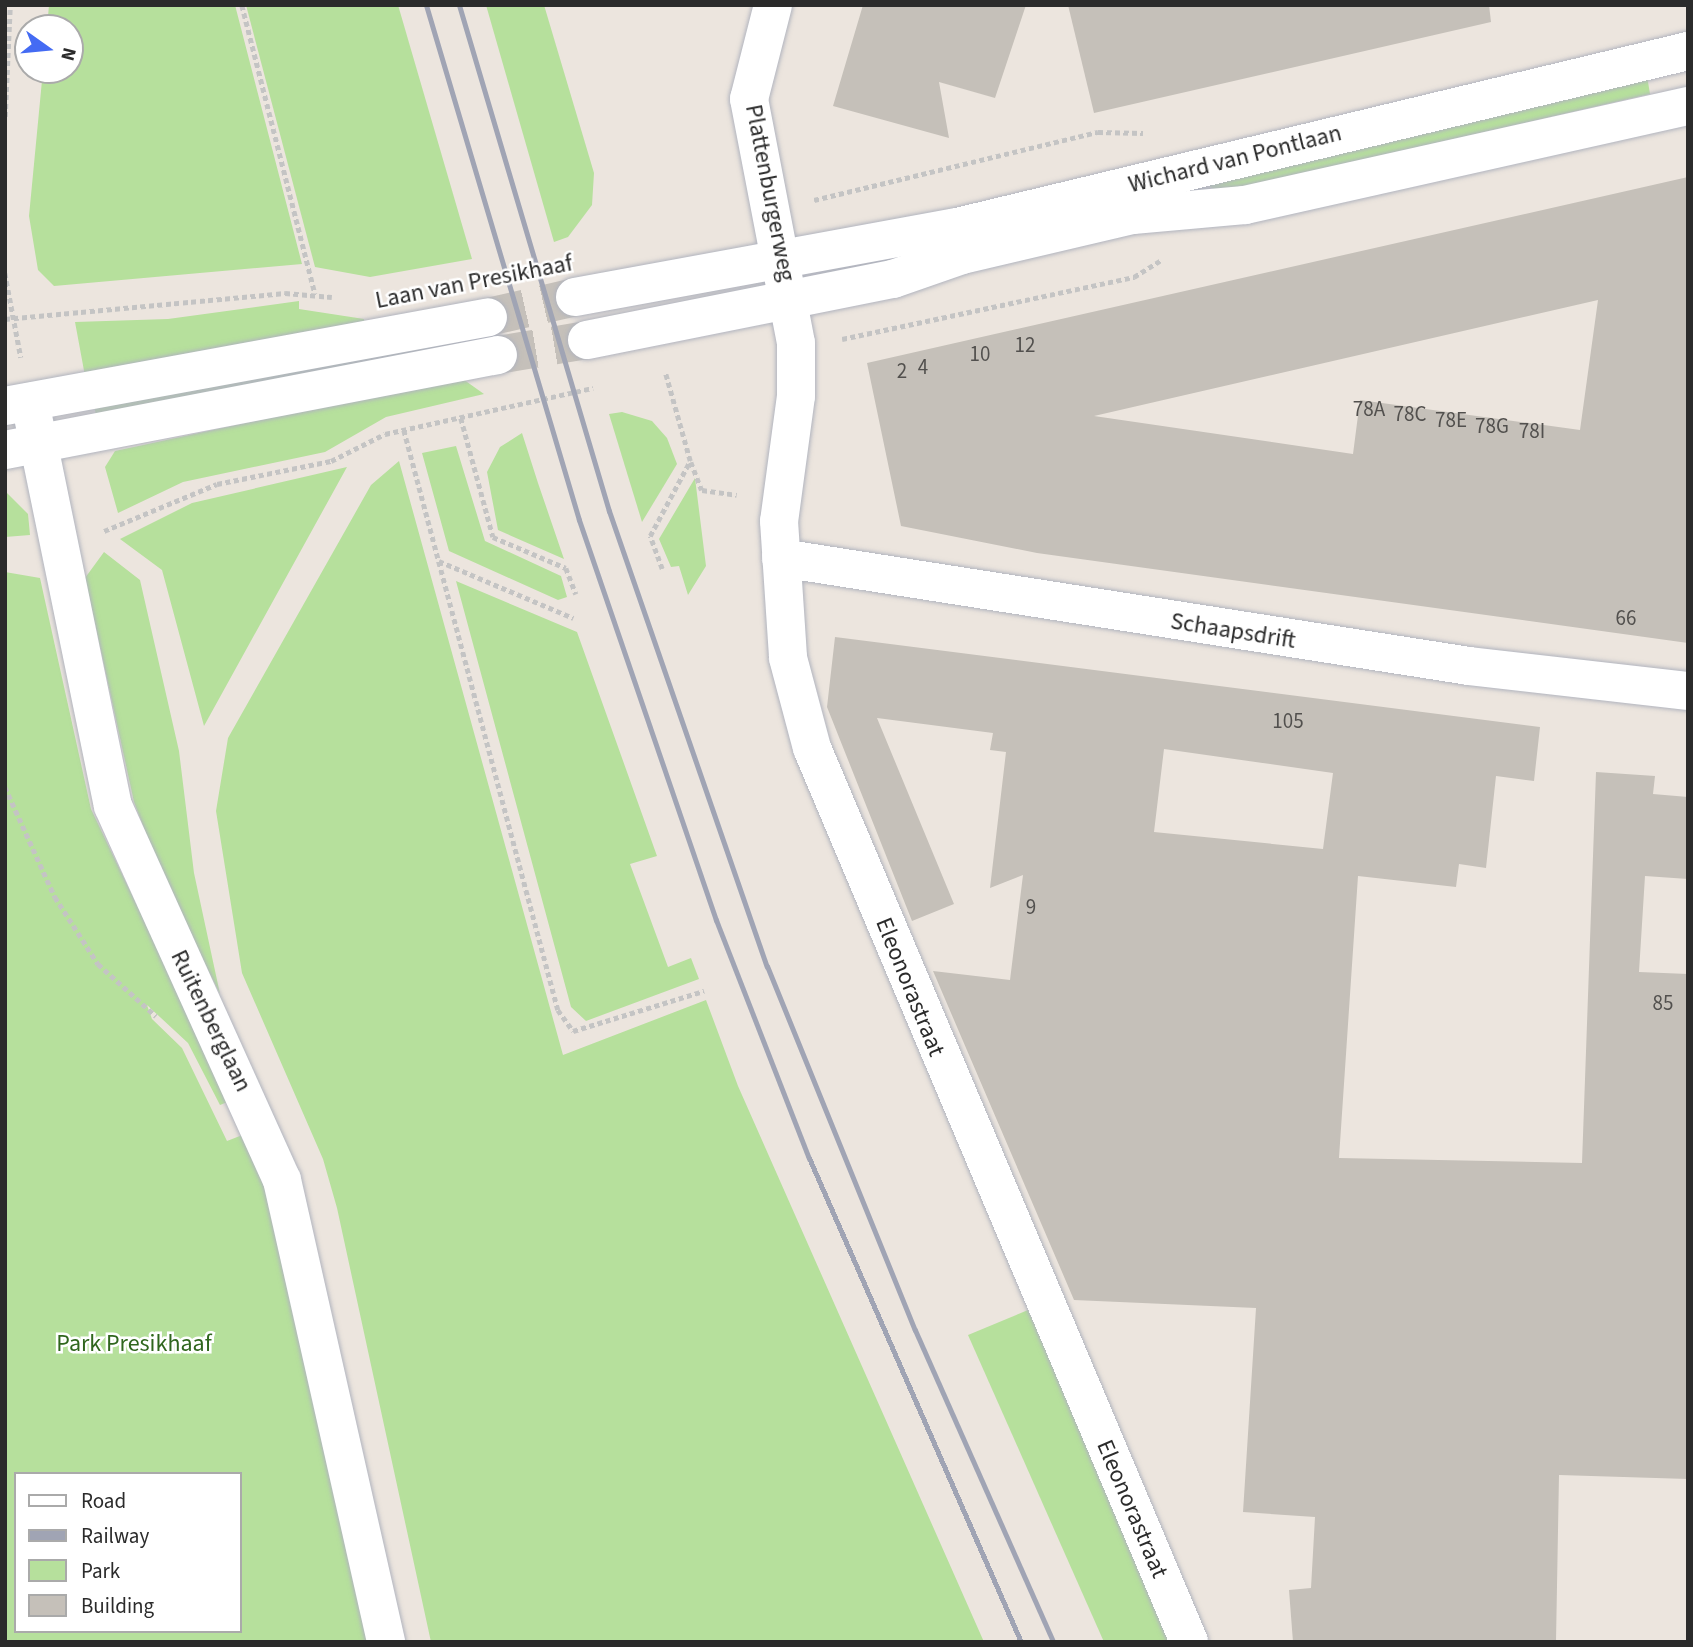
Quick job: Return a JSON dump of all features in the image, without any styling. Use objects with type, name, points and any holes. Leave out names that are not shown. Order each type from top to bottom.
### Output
[{"type":"street","name":"Plattenburgerweg","points":[[774,5],[749,99],[791,300]]},
{"type":"street","name":"Wichard van Pontlaan","points":[[781,258],[957,227],[1688,51]]},
{"type":"street","name":"Wichard van Pontlaan","points":[[791,300],[1133,215],[1245,205],[1688,106]]},
{"type":"street","name":"Laan van Presikhaaf","points":[[575,298],[781,258]]},
{"type":"street","points":[[587,340],[791,300]]},
{"type":"street","name":"Eleonorastraat","points":[[791,300],[796,343],[796,396],[782,501],[780,558],[788,658],[812,748],[1189,1642]]},
{"type":"street","name":"Laan van Presikhaaf","points":[[18,404],[488,317]]},
{"type":"street","points":[[22,447],[498,355]]},
{"type":"street","name":"Ruitenberglaan","points":[[18,404],[22,447],[60,549],[113,806],[262,1128],[300,1239],[386,1642]]},
{"type":"street","name":"Schaapsdrift","points":[[780,558],[1468,666],[1688,691]]},
{"type":"path","points":[[5,117],[9,5]]},
{"type":"path","points":[[242,5],[315,294]]},
{"type":"path","points":[[796,343],[855,338],[1134,277],[1167,256]]},
{"type":"path","name":"Laan van Presikhaaf","points":[[495,279],[548,268]]},
{"type":"path","points":[[5,273],[13,317]]},
{"type":"path","name":"Laan van Presikhaaf","points":[[5,319],[315,294],[338,299]]},
{"type":"path","points":[[651,375],[677,369]]},
{"type":"path","points":[[665,372],[690,461],[702,490],[782,501]]},
{"type":"path","points":[[60,549],[217,484],[331,461],[404,430],[597,387]]},
{"type":"path","points":[[461,418],[493,537],[566,568],[576,594]]},
{"type":"path","points":[[404,430],[558,1010],[573,1031],[704,991]]},
{"type":"path","points":[[662,569],[650,536],[690,461]]},
{"type":"path","points":[[439,561],[573,618]]},
{"type":"path","points":[[5,787],[55,897],[98,964],[168,1026]]},
{"type":"green space","points":[[49,5],[235,5],[302,264],[54,286],[38,270],[29,216],[42,84],[84,84],[84,14],[48,14]]},
{"type":"green space","points":[[246,5],[398,5],[472,259],[370,277],[315,267]]},
{"type":"green space","points":[[486,5],[544,5],[594,173],[592,205],[568,237],[554,242]]},
{"type":"green space","points":[[1647,76],[1650,94],[1218,193],[1208,185]]},
{"type":"green space","points":[[299,301],[299,309],[364,319],[365,326],[85,376],[75,322],[168,319]]},
{"type":"green space","points":[[450,335],[453,350],[97,420],[94,405]]},
{"type":"green space","points":[[460,377],[484,394],[386,417],[325,452],[183,482],[118,513],[105,467],[115,451]]},
{"type":"green space","points":[[622,412],[652,421],[667,438],[677,464],[642,522],[609,414]]},
{"type":"green space","points":[[522,433],[564,559],[498,530],[487,472],[500,447]]},
{"type":"green space","points":[[456,446],[485,541],[561,576],[567,597],[558,600],[449,551],[422,453]]},
{"type":"green space","points":[[399,461],[563,1055],[706,1000],[738,1086],[984,1642],[431,1642],[337,1208],[323,1159],[242,973],[216,811],[228,738],[371,485]]},
{"type":"green space","points":[[347,467],[204,726],[162,570],[120,539],[192,503]]},
{"type":"green space","points":[[695,478],[706,566],[688,595],[679,566],[671,567],[659,539]]},
{"type":"green space","points":[[5,491],[28,514],[30,535],[5,537]]},
{"type":"green space","points":[[104,552],[140,580],[179,751],[194,873],[220,994],[166,886],[134,802],[85,578]]},
{"type":"green space","name":"Park Presikhaaf","points":[[5,572],[40,578],[91,809],[230,1101],[220,1105],[188,1043],[147,1005],[152,1019],[182,1048],[227,1141],[245,1134],[266,1186],[368,1642],[5,1642]]},
{"type":"green space","points":[[456,581],[577,632],[657,856],[630,864],[668,967],[691,958],[699,979],[586,1021],[571,1007]]},
{"type":"green space","points":[[1028,1310],[1178,1642],[1104,1642],[968,1335]]},
{"type":"building","points":[[863,5],[1026,5],[995,98],[939,82],[949,138],[833,106]]},
{"type":"building","points":[[1068,5],[1489,5],[1491,22],[1094,113]]},
{"type":"building","points":[[1688,177],[1688,643],[1037,553],[901,526],[867,363]],"holes":[[[1598,300],[1580,430],[1360,400],[1353,454],[1094,416]]]},
{"type":"building","points":[[835,637],[1540,727],[1534,781],[1496,776],[1486,868],[1459,864],[1456,887],[1358,876],[1339,1158],[1582,1163],[1596,772],[1655,776],[1653,794],[1688,797],[1688,879],[1645,876],[1639,972],[1688,974],[1688,1479],[1559,1475],[1556,1642],[1293,1642],[1289,1590],[1311,1588],[1315,1517],[1243,1512],[1256,1308],[1074,1300],[933,971],[1010,980],[1023,875],[990,888],[1006,752],[990,750],[993,733],[877,718],[954,904],[912,921],[827,707]],"holes":[[[1164,749],[1333,773],[1323,849],[1154,832]]]},
{"type":"tunnel","points":[[488,317],[575,297]]},
{"type":"tunnel","points":[[498,355],[587,340]]},
{"type":"railway","points":[[426,5],[579,520],[716,920],[809,1158],[1021,1642]]},
{"type":"railway","points":[[459,5],[609,511],[767,966],[915,1330],[1053,1642]]}]
